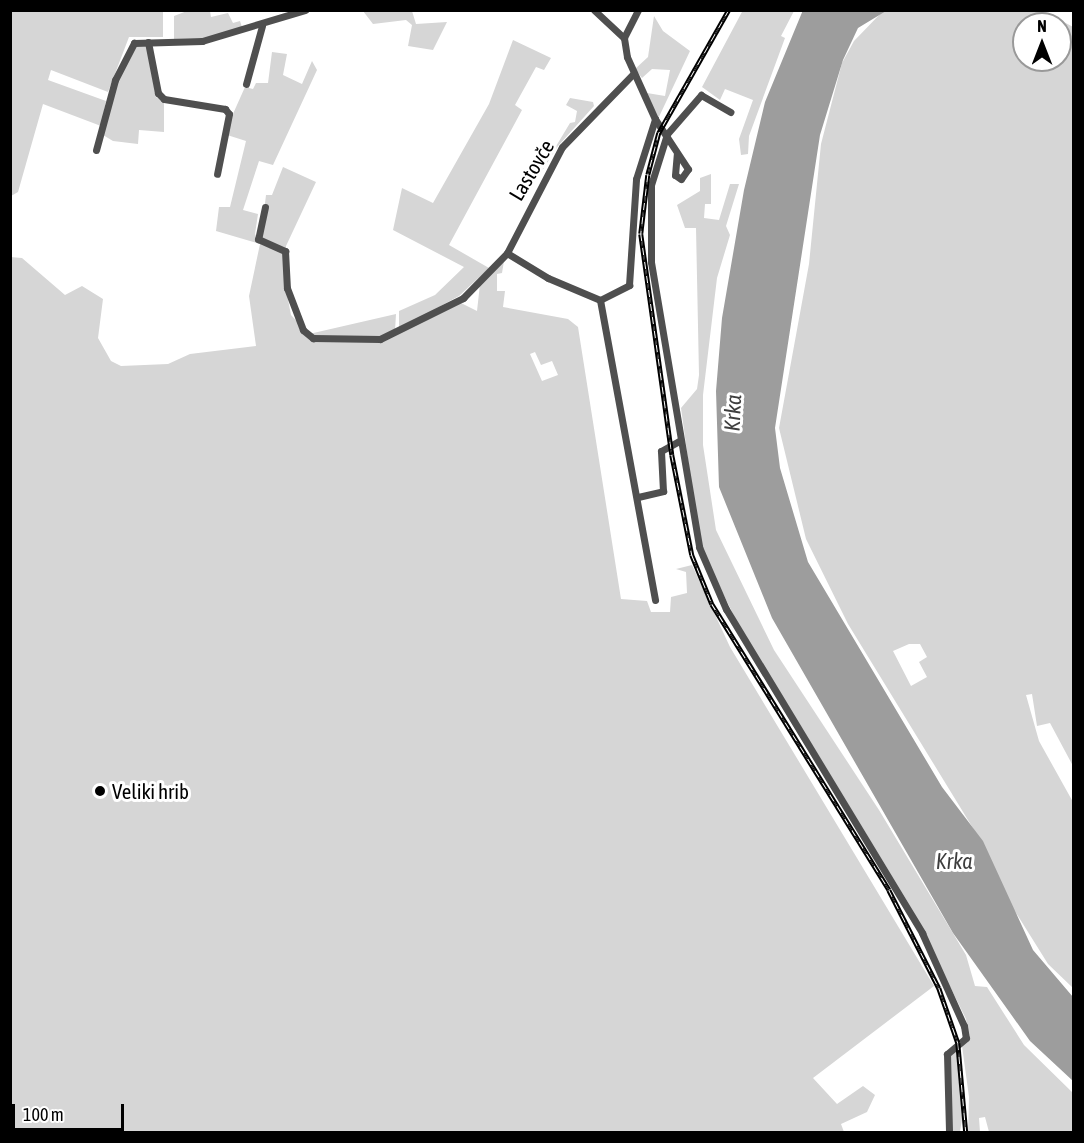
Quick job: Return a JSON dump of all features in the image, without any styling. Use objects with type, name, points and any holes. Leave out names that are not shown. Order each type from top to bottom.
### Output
[{"type":"street","points":[[96,150],[127,49],[148,42],[202,41],[262,26],[305,10]]},
{"type":"street","points":[[594,10],[624,38],[634,73],[655,119],[667,134],[677,154]]},
{"type":"street","points":[[624,38],[638,10]]},
{"type":"street","points":[[246,84],[262,26]]},
{"type":"street","points":[[148,42],[159,93],[164,99],[225,109],[229,114],[217,174]]},
{"type":"street","name":"Lastovče","points":[[265,207],[258,239],[285,251],[287,288],[303,330],[313,338],[362,342],[397,332],[463,298],[507,253],[562,147],[634,73]]},
{"type":"street","points":[[731,112],[701,96],[667,134],[651,185],[651,262],[690,511],[708,573],[922,933],[964,1026],[966,1038],[948,1054],[949,1132]]},
{"type":"street","points":[[600,300],[632,279],[628,248],[636,179],[655,119]]},
{"type":"street","points":[[507,253],[548,278],[600,300]]},
{"type":"street","points":[[600,300],[638,496],[655,600]]},
{"type":"street","points":[[638,496],[663,491],[661,452],[679,441]]},
{"type":"shaded area","points":[[743,10],[794,11],[781,36],[785,38],[749,136],[748,154],[741,155],[739,139],[753,100],[725,89],[720,100],[702,87]]},
{"type":"shaded area","points":[[10,11],[163,11],[163,37],[129,37],[108,92],[51,70],[48,80],[106,101],[101,126],[43,104],[18,192],[11,196]]},
{"type":"shaded area","points":[[187,11],[210,11],[211,17],[228,13],[233,23],[240,21],[242,27],[205,38],[174,39],[174,16]]},
{"type":"shaded area","points":[[363,11],[412,11],[416,24],[447,22],[433,50],[408,46],[412,25],[406,20],[373,24]]},
{"type":"shaded area","points":[[883,11],[1044,11],[1046,12],[1012,12],[1012,72],[1072,72],[1073,27],[1073,766],[1050,723],[1037,726],[1032,694],[1026,695],[1039,741],[1073,802],[1073,988],[1048,964],[1013,908],[979,838],[848,624],[806,539],[779,428],[809,264],[821,144],[842,63],[854,41]],"holes":[[[909,644],[920,644],[927,657],[919,662],[927,677],[911,686],[893,651]]]},
{"type":"shaded area","points":[[654,16],[663,31],[690,51],[658,119],[647,93],[665,96],[670,70],[652,69],[642,78],[635,69],[648,57]]},
{"type":"shaded area","points":[[513,40],[551,58],[544,70],[536,67],[515,105],[522,110],[449,245],[489,268],[459,296],[399,329],[399,311],[435,295],[464,267],[393,230],[402,188],[433,203],[489,104]]},
{"type":"shaded area","points":[[146,44],[156,97],[164,103],[164,132],[139,130],[138,144],[113,141],[103,135],[111,99],[131,47]]},
{"type":"shaded area","points":[[272,52],[287,54],[283,75],[302,84],[312,61],[317,70],[273,165],[259,161],[243,210],[258,214],[255,234],[260,244],[216,231],[219,207],[230,207],[246,141],[224,134],[245,87],[253,89],[256,83],[268,83]]},
{"type":"shaded area","points":[[570,98],[593,102],[594,106],[558,146],[529,191],[570,123],[575,122],[577,111],[566,105]]},
{"type":"shaded area","points":[[283,167],[316,182],[286,246],[284,279],[291,315],[309,334],[396,314],[395,331],[379,337],[326,341],[380,342],[459,302],[477,311],[480,284],[504,261],[502,273],[497,274],[497,291],[505,291],[503,307],[568,319],[578,327],[621,599],[647,601],[651,612],[670,612],[671,597],[687,593],[686,572],[676,569],[692,565],[730,647],[934,986],[813,1078],[837,1104],[863,1086],[875,1095],[867,1112],[841,1124],[844,1132],[11,1132],[10,257],[22,258],[65,295],[82,286],[103,299],[98,338],[111,361],[121,366],[168,364],[190,354],[256,346],[249,296],[260,244],[266,195],[272,195]],"holes":[[[535,352],[541,365],[552,361],[558,375],[542,381],[530,354]]]},
{"type":"shaded area","points":[[711,174],[711,204],[705,204],[704,218],[719,220],[730,184],[739,184],[726,226],[730,235],[717,278],[703,395],[703,445],[716,530],[774,650],[879,810],[966,955],[975,986],[987,987],[1024,1045],[1073,1093],[1073,1132],[989,1132],[985,1117],[979,1118],[980,1132],[968,1132],[969,1097],[962,1046],[969,1039],[966,1019],[912,909],[735,618],[700,546],[681,408],[697,389],[699,375],[696,228],[685,228],[677,205],[700,191],[700,178]]},
{"type":"shaded area","points":[[958,1046],[962,1119],[960,1132],[951,1132],[950,1054]]},
{"type":"water","name":"Krka","points":[[803,10],[886,11],[858,28],[843,60],[820,135],[775,428],[780,468],[808,562],[942,787],[983,841],[1033,950],[1073,997],[1073,1081],[1030,1041],[953,933],[772,618],[719,487],[716,391],[722,318],[744,190],[765,102]]},
{"type":"railway","points":[[729,10],[659,133],[648,175],[641,234],[672,455],[692,555],[712,604],[889,890],[939,988],[958,1043],[966,1132]]},
{"type":"place","name":"Veliki hrib","points":[[100,791]]}]
